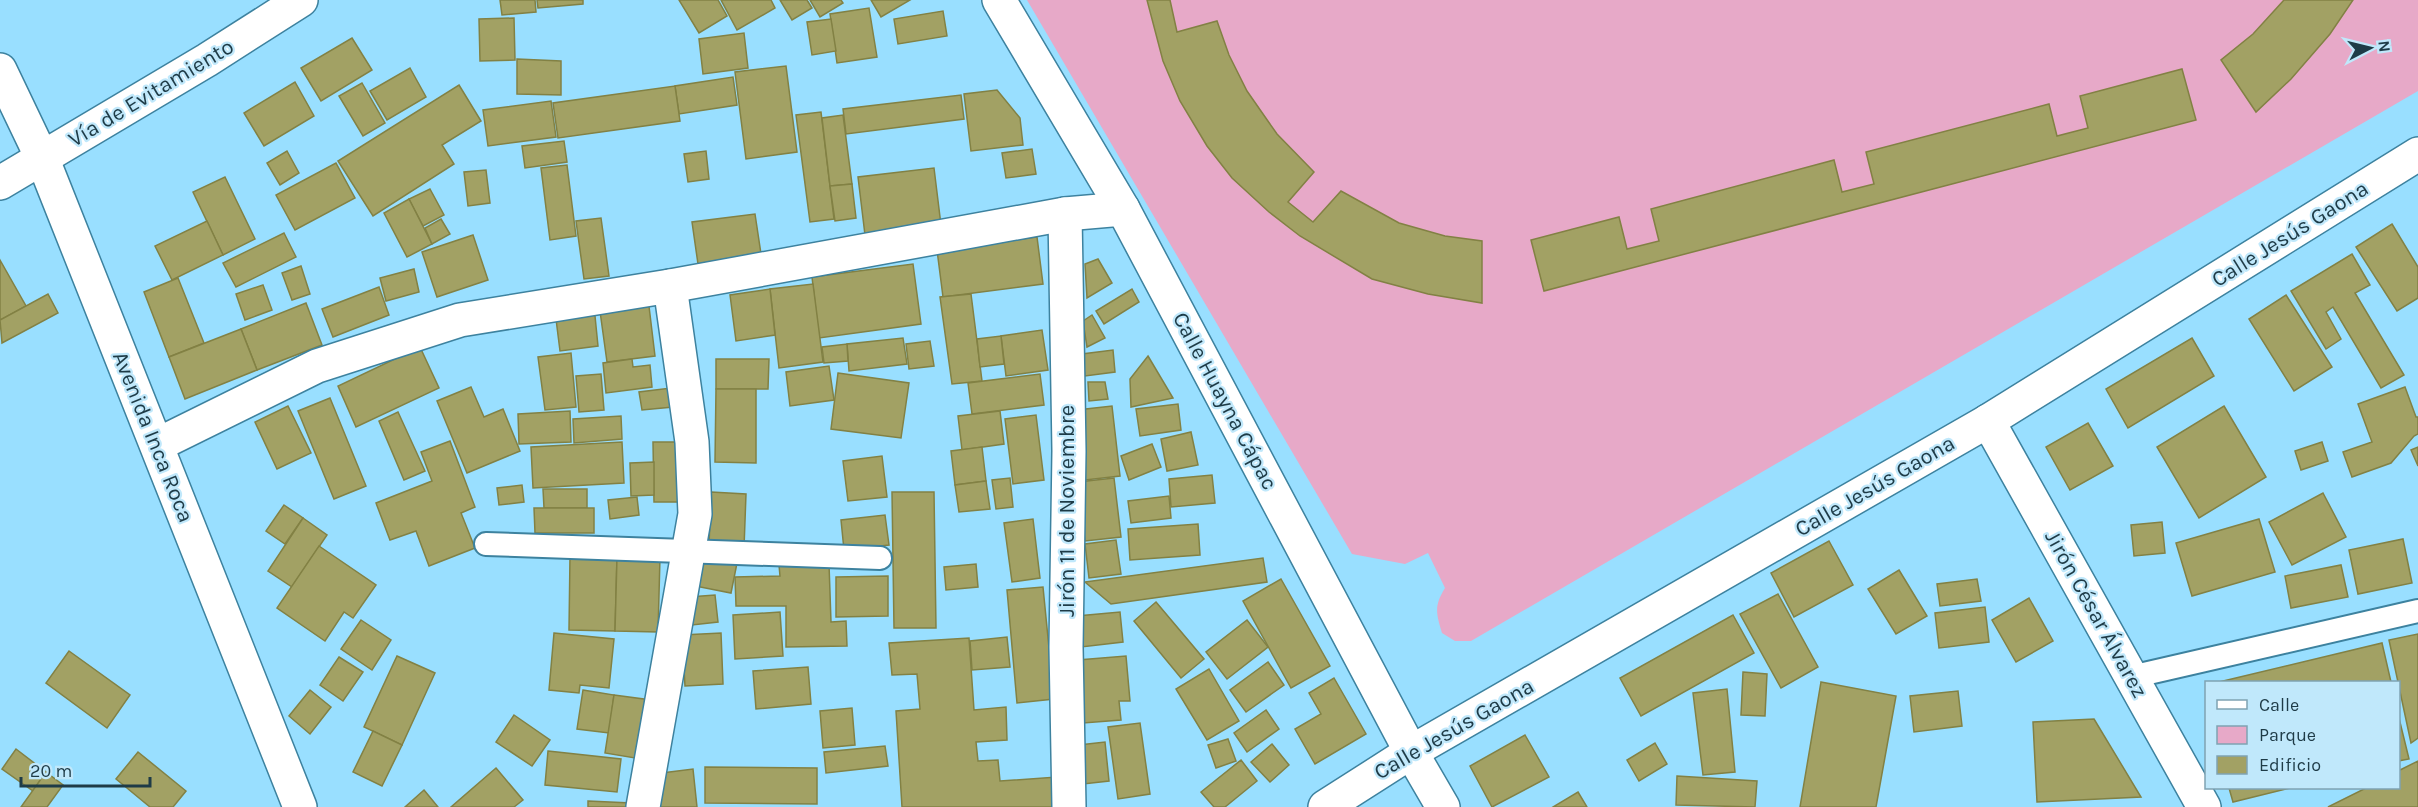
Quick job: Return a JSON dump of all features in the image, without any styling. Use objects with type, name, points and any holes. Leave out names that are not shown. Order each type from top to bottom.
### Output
[{"type":"main road","name":"Vía de Evitamiento","points":[[0,183],[43,160],[301,0]]},
{"type":"main road","name":"Calle Huayna Cápac","points":[[999,0],[1123,209],[1411,752],[1443,807]]},
{"type":"main road","name":"Avenida Inca Roca","points":[[0,70],[43,160],[300,807]]},
{"type":"main road","name":"Calle Jesús Gaona","points":[[1325,807],[1411,752],[1988,421],[2418,154]]},
{"type":"main road","points":[[157,445],[317,366],[460,320],[670,286],[1065,214],[1123,209]]},
{"type":"main road","name":"Jirón 11 de Noviembre","points":[[1065,214],[1069,451],[1066,647],[1070,807]]},
{"type":"main road","points":[[643,807],[694,514],[692,442],[670,286]]},
{"type":"main road","name":"Jirón César Álvarez","points":[[1988,421],[2204,807]]},
{"type":"lane","points":[[486,544],[880,558]]},
{"type":"lane","points":[[2131,677],[2418,611]]},
{"type":"green space","points":[[1027,0],[2418,0],[2418,91],[1471,641],[1455,641],[1442,633],[1438,620],[1439,600],[1445,588],[1428,553],[1405,564],[1352,554]]},
{"type":"building","points":[[500,0],[535,0],[536,12],[502,15]]},
{"type":"building","points":[[537,0],[583,0],[583,4],[538,8]]},
{"type":"building","points":[[679,0],[718,0],[727,16],[699,33]]},
{"type":"building","points":[[721,0],[771,0],[775,8],[737,30]]},
{"type":"building","points":[[780,0],[807,0],[812,8],[792,20]]},
{"type":"building","points":[[810,0],[841,0],[843,3],[820,17]]},
{"type":"building","points":[[871,0],[910,0],[881,17]]},
{"type":"building","points":[[1147,0],[1170,0],[1177,32],[1217,21],[1229,55],[1247,91],[1277,134],[1314,172],[1288,202],[1313,222],[1341,191],[1399,223],[1445,236],[1482,241],[1482,303],[1428,294],[1372,279],[1300,236],[1269,212],[1232,178],[1207,146],[1180,101],[1163,61]]},
{"type":"building","points":[[2284,0],[2353,0],[2330,34],[2291,79],[2256,112],[2221,60],[2253,34]]},
{"type":"building","points":[[869,8],[877,57],[837,63],[830,14]]},
{"type":"building","points":[[943,11],[947,36],[898,44],[894,19]]},
{"type":"building","points":[[514,18],[515,60],[480,61],[479,19]]},
{"type":"building","points":[[831,19],[836,51],[812,55],[807,22]]},
{"type":"building","points":[[744,33],[748,68],[703,74],[699,39]]},
{"type":"building","points":[[352,38],[372,70],[321,101],[301,68]]},
{"type":"building","points":[[517,59],[561,61],[561,95],[517,94]]},
{"type":"building","points":[[786,66],[797,152],[746,159],[735,72]]},
{"type":"building","points":[[410,68],[426,97],[387,120],[370,91]]},
{"type":"building","points":[[2182,69],[2196,120],[1544,291],[1531,240],[1619,217],[1627,249],[1659,241],[1651,209],[1834,160],[1842,192],[1874,184],[1866,152],[2049,104],[2057,136],[2088,128],[2080,96]]},
{"type":"building","points":[[733,77],[737,105],[679,114],[675,86]]},
{"type":"building","points":[[295,82],[314,116],[264,146],[244,113]]},
{"type":"building","points":[[362,83],[385,123],[363,136],[339,96]]},
{"type":"building","points":[[459,85],[481,121],[442,145],[454,164],[373,216],[338,161]]},
{"type":"building","points":[[675,86],[680,121],[558,138],[553,103]]},
{"type":"building","points":[[997,90],[1020,118],[1023,145],[971,151],[964,94]]},
{"type":"building","points":[[961,95],[964,119],[846,134],[843,109]]},
{"type":"building","points":[[551,101],[556,137],[488,146],[483,110]]},
{"type":"building","points":[[821,112],[834,219],[810,222],[796,115]]},
{"type":"building","points":[[843,115],[852,184],[830,186],[822,118]]},
{"type":"building","points":[[564,141],[567,162],[525,168],[522,146]]},
{"type":"building","points":[[1032,149],[1036,174],[1006,178],[1002,153]]},
{"type":"building","points":[[287,151],[299,173],[280,185],[267,163]]},
{"type":"building","points":[[706,151],[709,179],[688,182],[684,154]]},
{"type":"building","points":[[336,163],[355,198],[295,230],[276,195]]},
{"type":"building","points":[[567,165],[576,236],[550,240],[541,168]]},
{"type":"building","points":[[934,168],[941,225],[865,235],[858,177]]},
{"type":"building","points":[[486,170],[490,203],[468,206],[464,172]]},
{"type":"building","points":[[225,177],[255,239],[223,255],[193,192]]},
{"type":"building","points":[[852,184],[856,218],[835,221],[830,186]]},
{"type":"building","points":[[430,189],[444,215],[423,226],[409,199]]},
{"type":"building","points":[[409,199],[432,244],[407,257],[384,213]]},
{"type":"building","points":[[755,214],[761,254],[698,264],[692,222]]},
{"type":"building","points":[[601,218],[609,276],[584,279],[576,221]]},
{"type":"building","points":[[441,219],[450,234],[432,244],[425,228]]},
{"type":"building","points":[[207,221],[223,255],[172,280],[155,246]]},
{"type":"building","points":[[2392,224],[2418,267],[2418,298],[2397,311],[2356,247]]},
{"type":"building","points":[[284,233],[296,257],[236,287],[223,263]]},
{"type":"building","points":[[473,235],[488,280],[437,297],[422,252]]},
{"type":"building","points":[[1037,237],[1043,284],[943,297],[937,250]]},
{"type":"building","points":[[2352,254],[2370,285],[2355,293],[2404,375],[2381,388],[2333,307],[2326,312],[2341,339],[2326,349],[2291,291]]},
{"type":"building","points":[[1098,259],[1112,283],[1087,298],[1085,264]]},
{"type":"building","points":[[0,260],[26,306],[0,320]]},
{"type":"building","points":[[913,264],[921,324],[819,338],[812,277]]},
{"type":"building","points":[[301,266],[310,294],[292,300],[282,273]]},
{"type":"building","points":[[414,269],[419,292],[386,301],[380,278]]},
{"type":"building","points":[[178,278],[204,343],[169,357],[144,292]]},
{"type":"building","points":[[813,284],[823,362],[779,368],[770,289]]},
{"type":"building","points":[[263,285],[272,310],[245,320],[236,294]]},
{"type":"building","points":[[379,287],[389,315],[333,337],[322,309]]},
{"type":"building","points":[[770,289],[775,335],[736,341],[730,295]]},
{"type":"building","points":[[1132,289],[1139,302],[1104,324],[1096,311]]},
{"type":"building","points":[[48,294],[58,313],[2,343],[0,320]]},
{"type":"building","points":[[971,294],[982,381],[952,384],[940,297]]},
{"type":"building","points":[[2286,295],[2332,367],[2294,391],[2249,319]]},
{"type":"building","points":[[648,298],[655,356],[607,362],[599,304]]},
{"type":"building","points":[[306,303],[322,345],[257,370],[241,329]]},
{"type":"building","points":[[594,306],[598,346],[560,351],[555,311]]},
{"type":"building","points":[[1092,315],[1105,338],[1087,347],[1083,321]]},
{"type":"building","points":[[241,329],[257,370],[185,399],[169,357]]},
{"type":"building","points":[[1042,330],[1048,370],[1006,376],[1001,336]]},
{"type":"building","points":[[1001,336],[1004,364],[980,367],[977,339]]},
{"type":"building","points":[[903,338],[907,364],[849,371],[847,344]]},
{"type":"building","points":[[2192,338],[2214,376],[2128,428],[2106,389]]},
{"type":"building","points":[[930,341],[934,366],[909,369],[906,344]]},
{"type":"building","points":[[847,344],[848,361],[824,363],[822,347]]},
{"type":"building","points":[[420,347],[439,388],[356,427],[338,386]]},
{"type":"building","points":[[1113,350],[1115,372],[1085,376],[1082,354]]},
{"type":"building","points":[[571,353],[576,407],[545,410],[538,357]]},
{"type":"building","points":[[1148,356],[1173,398],[1131,407],[1130,379]]},
{"type":"building","points":[[632,359],[633,367],[650,365],[652,387],[606,393],[603,363]]},
{"type":"building","points":[[716,359],[769,359],[768,389],[716,389]]},
{"type":"building","points":[[829,366],[834,400],[790,406],[786,372]]},
{"type":"building","points":[[838,373],[909,383],[901,438],[831,429]]},
{"type":"building","points":[[601,374],[604,410],[579,412],[576,376]]},
{"type":"building","points":[[1040,374],[1044,405],[972,414],[968,383]]},
{"type":"building","points":[[1088,382],[1105,382],[1108,399],[1089,401]]},
{"type":"building","points":[[471,387],[484,417],[503,409],[520,451],[467,473],[437,401]]},
{"type":"building","points":[[2405,387],[2416,417],[2418,417],[2418,434],[2391,463],[2352,477],[2343,452],[2372,442],[2358,404]]},
{"type":"building","points":[[671,388],[673,407],[642,410],[639,392]]},
{"type":"building","points":[[716,389],[756,389],[756,463],[715,462]]},
{"type":"building","points":[[330,398],[366,486],[334,499],[298,411]]},
{"type":"building","points":[[1178,404],[1181,430],[1140,436],[1136,409]]},
{"type":"building","points":[[288,406],[311,453],[277,469],[255,422]]},
{"type":"building","points":[[1112,406],[1120,476],[1085,480],[1077,410]]},
{"type":"building","points":[[2224,406],[2266,477],[2199,518],[2157,447]]},
{"type":"building","points":[[570,411],[571,442],[519,444],[518,414]]},
{"type":"building","points":[[1000,411],[1004,444],[962,450],[958,416]]},
{"type":"building","points":[[398,412],[425,471],[404,480],[379,421]]},
{"type":"building","points":[[1036,415],[1044,480],[1013,484],[1005,419]]},
{"type":"building","points":[[621,416],[622,439],[574,443],[573,419]]},
{"type":"building","points":[[2088,423],[2113,466],[2070,490],[2046,447]]},
{"type":"building","points":[[1191,432],[1198,465],[1167,471],[1161,439]]},
{"type":"building","points":[[450,441],[475,507],[461,513],[475,548],[429,566],[416,531],[390,540],[376,503],[432,481],[421,452]]},
{"type":"building","points":[[622,442],[624,483],[533,488],[531,447]]},
{"type":"building","points":[[653,442],[686,442],[687,502],[654,502]]},
{"type":"building","points":[[2322,442],[2328,461],[2301,470],[2295,451]]},
{"type":"building","points":[[1152,444],[1161,467],[1129,480],[1121,456]]},
{"type":"building","points":[[982,447],[986,481],[955,485],[951,451]]},
{"type":"building","points":[[2418,447],[2418,466],[2411,450]]},
{"type":"building","points":[[882,456],[887,497],[848,501],[843,461]]},
{"type":"building","points":[[654,462],[654,495],[631,496],[630,463]]},
{"type":"building","points":[[1212,475],[1215,503],[1171,507],[1169,479]]},
{"type":"building","points":[[1010,478],[1013,507],[996,509],[992,480]]},
{"type":"building","points":[[1114,478],[1121,537],[1085,541],[1078,482]]},
{"type":"building","points":[[986,481],[990,509],[959,512],[955,485]]},
{"type":"building","points":[[522,485],[524,502],[499,505],[497,488]]},
{"type":"building","points":[[543,489],[587,489],[587,508],[544,508]]},
{"type":"building","points":[[711,492],[746,494],[744,548],[709,546]]},
{"type":"building","points":[[892,492],[934,492],[936,628],[894,628]]},
{"type":"building","points":[[2323,493],[2346,537],[2292,565],[2269,522]]},
{"type":"building","points":[[1169,496],[1171,518],[1131,523],[1128,501]]},
{"type":"building","points":[[637,497],[639,515],[610,519],[608,500]]},
{"type":"building","points":[[284,505],[303,518],[285,544],[266,531]]},
{"type":"building","points":[[534,508],[594,508],[594,533],[535,533]]},
{"type":"building","points":[[885,515],[889,545],[844,550],[841,520]]},
{"type":"building","points":[[303,518],[327,535],[292,587],[268,571]]},
{"type":"building","points":[[1033,519],[1040,578],[1012,582],[1004,523]]},
{"type":"building","points":[[2259,519],[2275,572],[2192,596],[2176,543]]},
{"type":"building","points":[[2162,522],[2165,553],[2134,556],[2131,525]]},
{"type":"building","points":[[1198,524],[1200,555],[1130,560],[1128,529]]},
{"type":"building","points":[[2403,539],[2412,583],[2358,594],[2349,550]]},
{"type":"building","points":[[1116,540],[1121,574],[1089,578],[1085,544]]},
{"type":"building","points":[[1829,541],[1853,585],[1794,617],[1771,573]]},
{"type":"building","points":[[319,546],[376,585],[353,618],[344,612],[325,641],[277,608]]},
{"type":"building","points":[[696,555],[737,563],[731,593],[690,585]]},
{"type":"building","points":[[570,556],[617,557],[615,631],[569,630]]},
{"type":"building","points":[[617,557],[660,557],[658,632],[615,631]]},
{"type":"building","points":[[1263,558],[1267,582],[1111,604],[1085,582]]},
{"type":"building","points":[[829,564],[831,622],[846,621],[847,646],[786,647],[786,606],[736,606],[735,577],[780,576],[779,565]]},
{"type":"building","points":[[976,564],[978,587],[946,590],[944,567]]},
{"type":"building","points":[[2341,565],[2348,597],[2291,608],[2285,576]]},
{"type":"building","points":[[1899,570],[1927,616],[1896,634],[1868,589]]},
{"type":"building","points":[[888,576],[888,616],[836,617],[836,577]]},
{"type":"building","points":[[1281,579],[1330,666],[1291,688],[1243,601]]},
{"type":"building","points":[[1977,579],[1981,601],[1940,606],[1937,584]]},
{"type":"building","points":[[1043,587],[1054,699],[1017,703],[1007,590]]},
{"type":"building","points":[[1778,594],[1818,667],[1781,688],[1740,614]]},
{"type":"building","points":[[715,595],[718,622],[692,625],[689,597]]},
{"type":"building","points":[[2029,598],[2053,641],[2016,662],[1992,620]]},
{"type":"building","points":[[1156,602],[1204,659],[1181,678],[1134,621]]},
{"type":"building","points":[[1985,607],[1989,642],[1939,648],[1935,613]]},
{"type":"building","points":[[780,612],[783,656],[735,659],[733,615]]},
{"type":"building","points":[[1120,612],[1123,642],[1081,647],[1077,616]]},
{"type":"building","points":[[1733,615],[1754,653],[1641,716],[1620,678]]},
{"type":"building","points":[[361,620],[391,640],[372,670],[341,649]]},
{"type":"building","points":[[1247,620],[1268,647],[1227,679],[1206,652]]},
{"type":"building","points":[[554,633],[614,639],[609,688],[580,685],[579,693],[549,690]]},
{"type":"building","points":[[721,633],[723,684],[685,686],[682,635]]},
{"type":"building","points":[[2418,634],[2418,738],[2411,743],[2400,692],[2400,681],[2398,681],[2389,640]]},
{"type":"building","points":[[1007,637],[1010,667],[972,670],[970,641]]},
{"type":"building","points":[[969,638],[974,710],[1006,707],[1007,740],[976,742],[978,761],[998,760],[1000,781],[1057,777],[1058,807],[902,807],[896,711],[920,709],[917,674],[892,675],[889,643]]},
{"type":"building","points":[[2382,643],[2391,681],[2223,681]]},
{"type":"building","points":[[69,651],[130,695],[107,728],[46,683]]},
{"type":"building","points":[[397,656],[435,673],[402,745],[364,727]]},
{"type":"building","points":[[1126,656],[1130,701],[1119,701],[1121,720],[1083,723],[1078,660]]},
{"type":"building","points":[[339,657],[363,672],[343,701],[320,685]]},
{"type":"building","points":[[1268,662],[1284,685],[1246,712],[1230,690]]},
{"type":"building","points":[[808,667],[811,704],[756,709],[753,671]]},
{"type":"building","points":[[1209,669],[1239,721],[1207,740],[1176,689]]},
{"type":"building","points":[[1743,672],[1767,674],[1765,716],[1741,715]]},
{"type":"building","points":[[1334,678],[1366,734],[1315,764],[1295,729],[1321,714],[1309,693]]},
{"type":"building","points":[[1821,682],[1896,696],[1876,807],[1800,807]]},
{"type":"building","points":[[1727,689],[1735,772],[1703,775],[1693,693]]},
{"type":"building","points":[[310,690],[331,707],[310,734],[289,716]]},
{"type":"building","points":[[583,690],[614,695],[609,733],[577,729]]},
{"type":"building","points":[[1958,691],[1962,726],[1914,732],[1910,696]]},
{"type":"building","points":[[614,695],[651,700],[641,759],[605,753]]},
{"type":"building","points":[[852,708],[855,745],[823,748],[820,711]]},
{"type":"building","points":[[1266,710],[1279,729],[1247,752],[1234,733]]},
{"type":"building","points":[[514,715],[550,740],[532,766],[496,742]]},
{"type":"building","points":[[2094,719],[2141,797],[2037,802],[2033,722]]},
{"type":"building","points":[[2400,722],[2409,759],[2400,761]]},
{"type":"building","points":[[1140,723],[1150,794],[1118,799],[1108,727]]},
{"type":"building","points":[[373,731],[402,745],[382,786],[353,772]]},
{"type":"building","points":[[1525,735],[1549,777],[1492,807],[1470,766]]},
{"type":"building","points":[[1228,739],[1236,761],[1216,768],[1208,745]]},
{"type":"building","points":[[1105,742],[1109,781],[1083,784],[1079,745]]},
{"type":"building","points":[[1655,743],[1667,764],[1639,781],[1627,760]]},
{"type":"building","points":[[1272,744],[1289,765],[1270,782],[1251,762]]},
{"type":"building","points":[[885,746],[888,766],[826,773],[824,752]]},
{"type":"building","points":[[16,749],[46,772],[33,791],[2,769]]},
{"type":"building","points":[[548,751],[621,759],[617,792],[545,785]]},
{"type":"building","points":[[138,752],[186,791],[173,807],[150,807],[116,779]]},
{"type":"building","points":[[1241,760],[1257,781],[1225,807],[1214,807],[1201,792]]},
{"type":"building","points":[[2418,761],[2418,807],[2328,807],[2364,789],[2400,789],[2400,770]]},
{"type":"building","points":[[705,767],[817,768],[817,804],[705,803]]},
{"type":"building","points":[[496,768],[523,800],[514,807],[451,807]]},
{"type":"building","points":[[693,769],[697,807],[658,807],[654,774]]},
{"type":"building","points":[[46,772],[63,785],[47,807],[21,807]]},
{"type":"building","points":[[1677,776],[1757,781],[1755,807],[1676,805]]},
{"type":"building","points":[[2229,789],[2286,789],[2233,802]]},
{"type":"building","points":[[424,790],[438,807],[405,807]]},
{"type":"building","points":[[1578,792],[1587,807],[1553,807]]},
{"type":"building","points":[[588,801],[631,803],[631,807],[588,807]]}]
